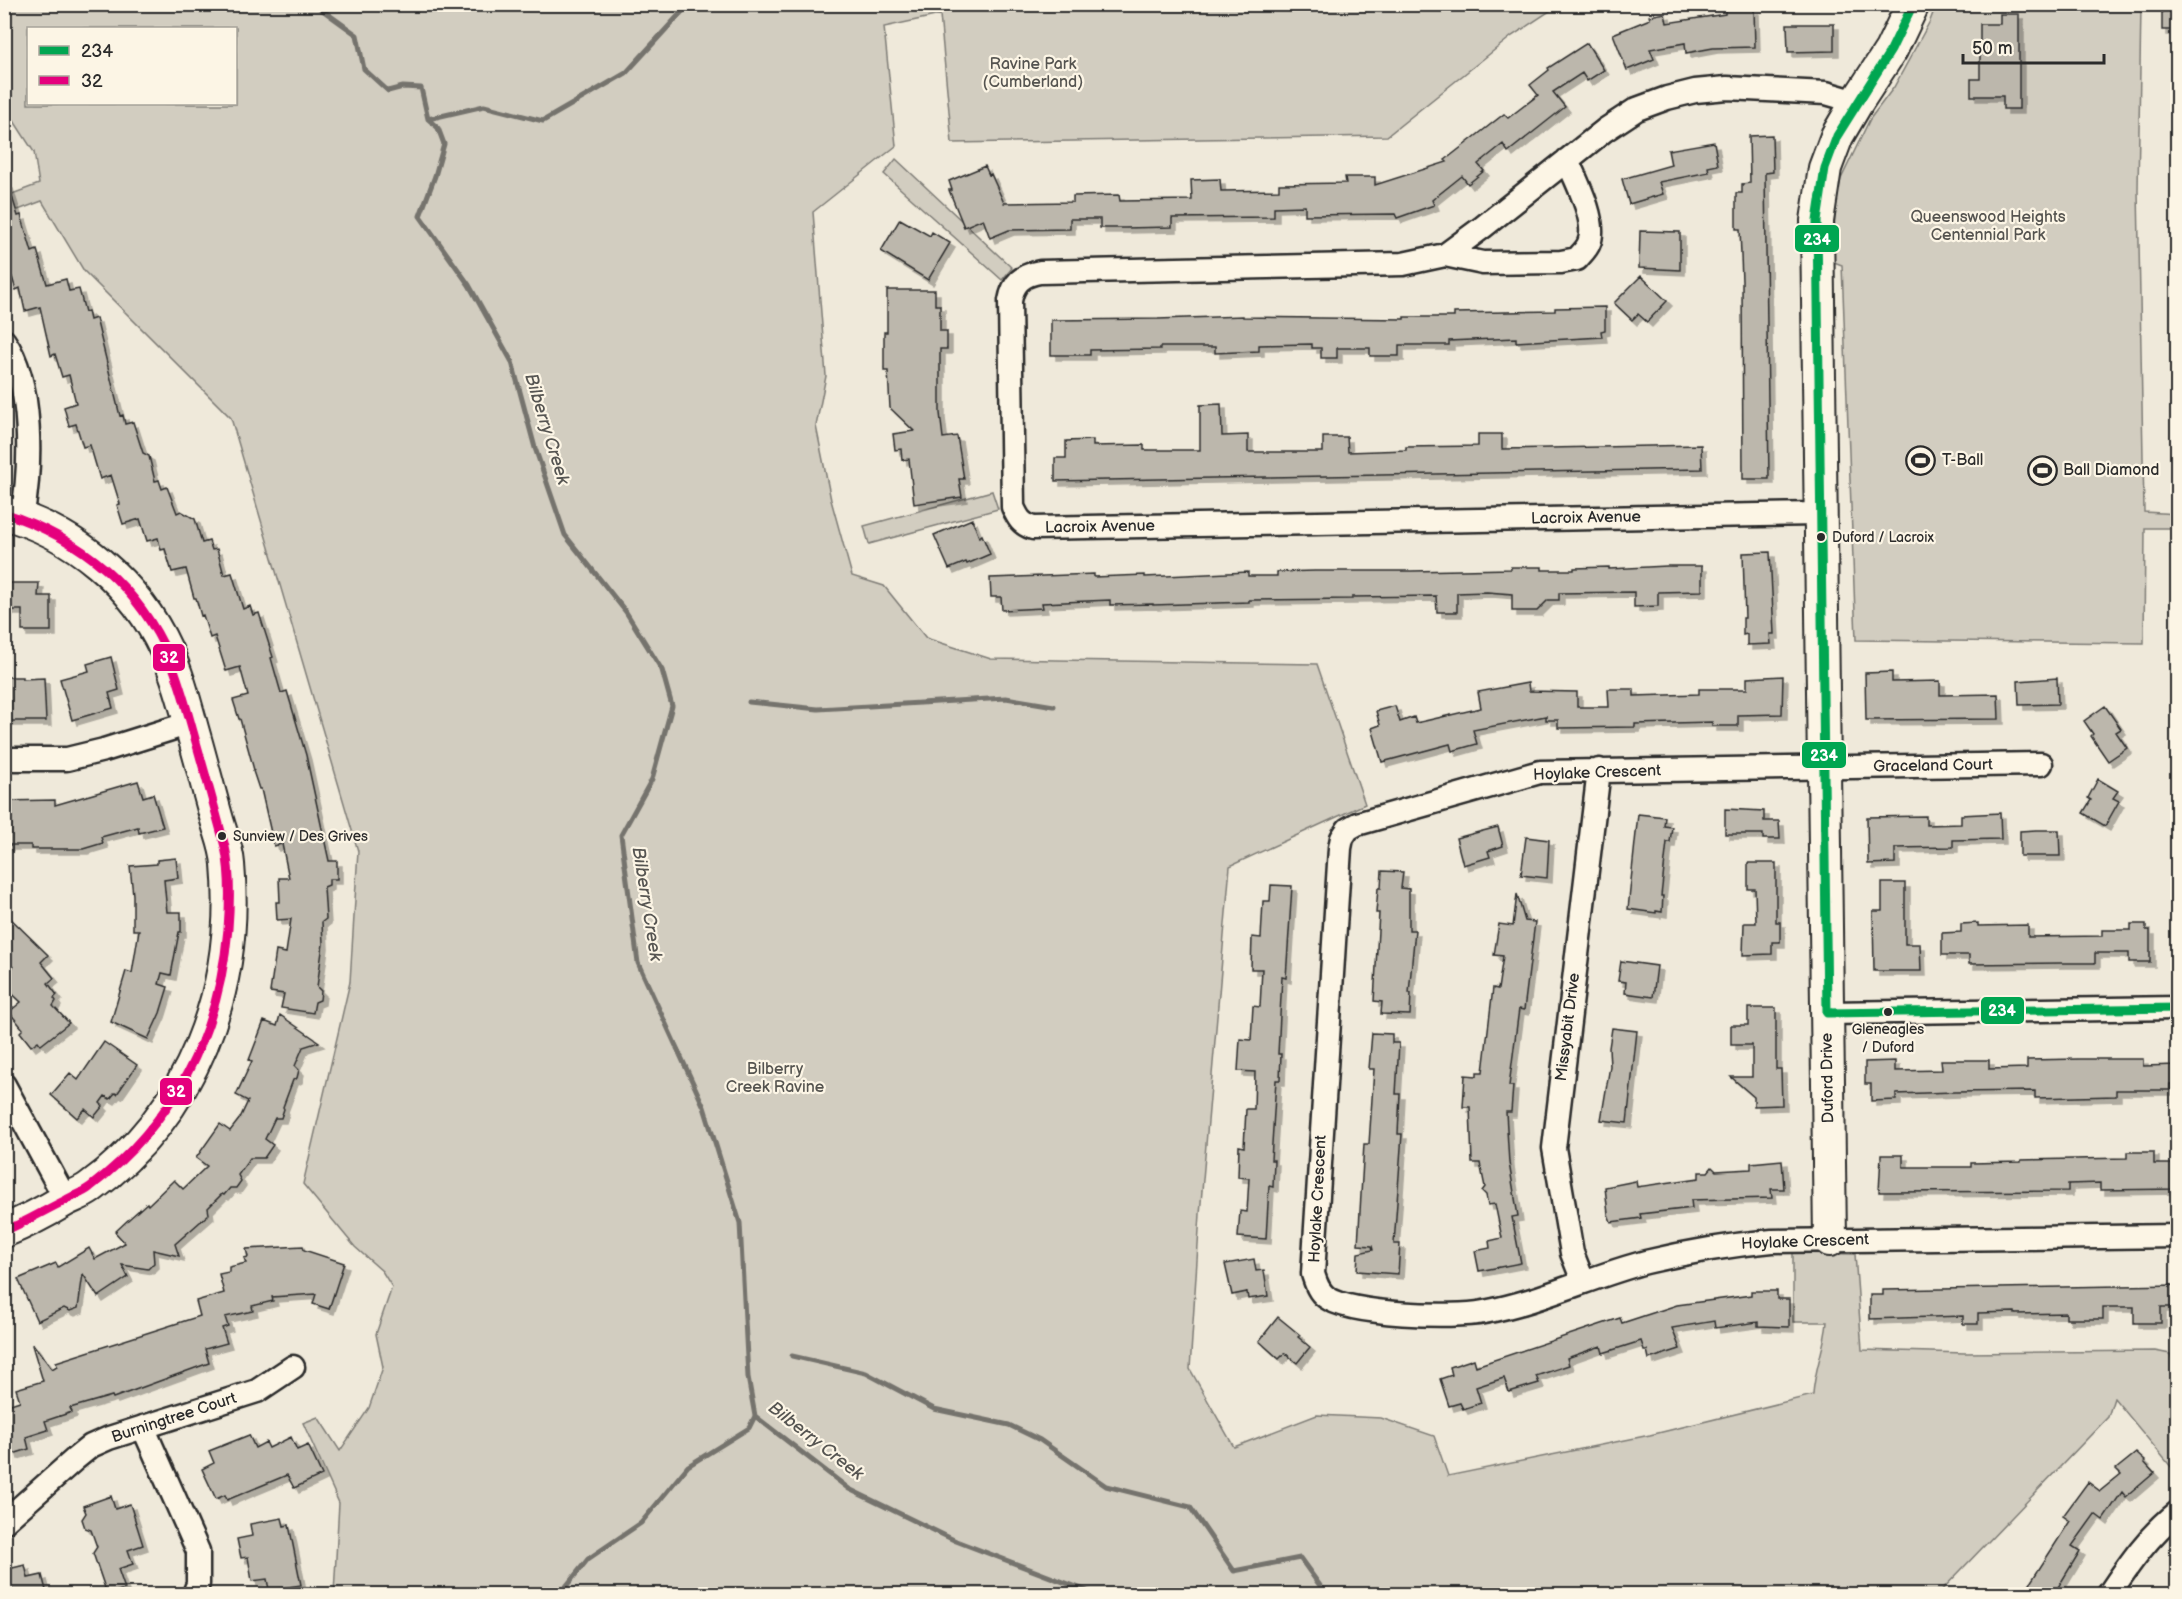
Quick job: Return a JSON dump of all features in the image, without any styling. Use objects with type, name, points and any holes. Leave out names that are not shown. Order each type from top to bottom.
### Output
[{"type":"street","name":"Duford Drive","points":[[1830,1240],[1817,221],[1825,168],[1837,136],[1891,50],[1913,4]]},
{"type":"street","name":"Lacroix Avenue","points":[[1445,255],[1605,130],[1637,109],[1695,91],[1727,88],[1827,93],[1857,102]]},
{"type":"street","name":"Lacroix Avenue","points":[[1567,160],[1582,194],[1591,231],[1589,243],[1577,259],[1561,262],[1483,263],[1445,255],[1403,264],[1026,274],[1016,283],[1010,302],[1012,496],[1013,507],[1018,518],[1024,525],[1033,528],[1050,528],[1819,514]]},
{"type":"street","points":[[4,341],[16,361],[25,397],[28,487],[13,515],[41,526],[79,548],[114,576],[129,592],[154,627],[166,650],[190,723],[228,861],[229,938],[223,980],[203,1043],[194,1064],[145,1138],[88,1189],[39,1217],[4,1232]]},
{"type":"street","points":[[4,759],[67,759],[190,723]]},
{"type":"street","name":"Graceland Court","points":[[1825,768],[2041,764]]},
{"type":"street","name":"Hoylake Crescent","points":[[1825,768],[1540,772],[1376,817],[1348,829],[1342,838],[1314,1255],[1313,1274],[1319,1290],[1337,1303],[1374,1310],[1428,1314],[1482,1313],[1515,1305],[1617,1270],[1720,1246],[1772,1241],[2178,1236]]},
{"type":"street","name":"Missyabit Drive","points":[[1582,1281],[1572,1253],[1554,1148],[1599,770]]},
{"type":"street","points":[[1827,1013],[2178,1008]]},
{"type":"street","points":[[4,1085],[66,1200]]},
{"type":"street","name":"Burningtree Court","points":[[4,1522],[91,1446],[109,1438],[257,1391],[293,1367]]},
{"type":"street","points":[[143,1427],[198,1551],[198,1584],[194,1594]]},
{"type":"street","points":[[2109,1594],[2144,1544],[2178,1512]]},
{"type":"green space","name":"Bilberry Creek Ravine","points":[[5,5],[1559,5],[1512,36],[1387,136],[952,143],[940,15],[884,27],[896,146],[813,212],[826,376],[816,426],[831,500],[852,576],[884,586],[926,638],[991,659],[1317,664],[1365,804],[1230,866],[1200,1214],[1190,1369],[1234,1447],[1317,1415],[1381,1418],[1434,1436],[1448,1476],[1650,1435],[1813,1395],[1827,1322],[1793,1322],[1793,1253],[1855,1254],[1862,1350],[1965,1353],[2155,1351],[2170,1354],[2177,1370],[2177,1474],[2114,1398],[2108,1417],[1938,1594],[334,1594],[339,1503],[303,1423],[318,1417],[340,1451],[369,1408],[383,1367],[376,1334],[392,1287],[382,1271],[355,1247],[303,1184],[350,982],[358,851],[231,418],[84,271],[42,201],[5,215],[4,197],[39,184],[34,152],[5,107]]},
{"type":"green space","name":"Queenswood Heights Centennial Park","points":[[1936,5],[2141,5],[2138,190],[2144,512],[2178,514],[2177,528],[2145,528],[2144,643],[1856,640],[1842,265],[1834,262],[1835,204],[1841,179],[1870,119],[1894,87],[1930,21]]},
{"type":"green space","points":[[896,159],[1012,268],[1002,280],[884,174]]},
{"type":"green space","points":[[992,491],[998,509],[869,544],[864,526]]},
{"type":"building","points":[[2162,7],[2178,7],[2178,30],[2162,30]]},
{"type":"building","points":[[1754,9],[1755,47],[1713,48],[1686,53],[1685,43],[1650,49],[1654,59],[1627,70],[1613,34],[1650,19],[1649,16],[1665,13],[1667,23],[1725,14],[1725,10]]},
{"type":"building","points":[[2000,14],[2019,14],[2019,109],[2003,109],[2003,96],[1971,96],[1971,79],[1980,79],[1980,24],[2000,24]]},
{"type":"building","points":[[1787,24],[1834,24],[1834,51],[1788,52]]},
{"type":"building","points":[[1587,43],[1604,70],[1587,81],[1582,73],[1553,92],[1565,107],[1508,152],[1503,144],[1478,164],[1484,171],[1468,184],[1462,176],[1432,200],[1434,205],[1397,218],[1395,214],[1305,215],[1305,206],[1274,207],[1274,217],[1172,218],[1172,227],[1100,228],[1100,219],[1070,219],[1070,229],[1009,230],[990,238],[983,219],[964,227],[949,190],[952,190],[949,181],[985,166],[1004,203],[1073,202],[1073,196],[1119,195],[1120,201],[1192,200],[1191,180],[1220,179],[1221,191],[1279,190],[1279,184],[1346,183],[1345,177],[1375,177],[1375,185],[1447,162],[1445,160],[1504,114],[1508,118],[1538,95],[1530,85],[1549,70],[1548,68]]},
{"type":"building","points":[[1772,135],[1773,172],[1765,173],[1769,479],[1743,479],[1742,281],[1740,229],[1736,229],[1736,193],[1742,193],[1742,184],[1750,183],[1749,136]]},
{"type":"building","points":[[1714,142],[1718,165],[1708,167],[1709,172],[1659,182],[1663,194],[1629,204],[1622,179],[1671,165],[1668,150]]},
{"type":"building","points":[[8,184],[18,216],[21,215],[32,252],[37,250],[47,284],[66,279],[69,291],[79,289],[85,312],[88,311],[90,320],[96,318],[120,416],[123,415],[125,424],[133,422],[143,453],[149,456],[155,481],[159,480],[162,489],[167,487],[177,513],[181,511],[195,519],[202,543],[209,541],[212,550],[217,549],[224,575],[232,573],[243,609],[250,606],[253,615],[259,613],[273,657],[271,658],[281,693],[287,691],[306,755],[329,861],[337,861],[337,879],[329,879],[329,885],[324,887],[326,919],[322,922],[323,944],[317,987],[321,991],[320,1000],[315,1002],[313,1013],[281,1008],[284,994],[270,992],[276,951],[286,953],[291,919],[277,920],[276,902],[280,902],[279,878],[289,878],[282,844],[274,846],[261,789],[259,789],[253,771],[233,700],[248,696],[240,667],[226,671],[215,636],[210,638],[203,615],[201,616],[186,569],[172,572],[165,549],[161,550],[158,538],[147,541],[140,519],[123,524],[117,505],[120,504],[111,475],[100,479],[90,445],[83,447],[76,424],[69,426],[64,407],[76,403],[69,375],[62,377],[55,354],[51,356],[40,307],[25,311],[20,288],[16,290],[12,277],[4,280],[4,185]]},
{"type":"building","points":[[900,219],[930,236],[932,232],[950,243],[928,280],[881,251]]},
{"type":"building","points":[[1640,231],[1680,232],[1680,270],[1639,268]]},
{"type":"building","points":[[1641,276],[1667,301],[1647,322],[1638,314],[1632,320],[1614,303]]},
{"type":"building","points":[[887,290],[935,290],[935,305],[940,305],[940,331],[947,331],[947,349],[940,349],[940,413],[943,438],[957,436],[964,479],[959,479],[962,497],[914,504],[909,459],[902,460],[901,449],[895,450],[893,434],[914,431],[890,408],[888,371],[884,371]]},
{"type":"building","points":[[1605,307],[1605,330],[1601,331],[1602,337],[1516,342],[1516,338],[1449,341],[1449,345],[1399,345],[1399,356],[1370,356],[1370,348],[1337,348],[1337,358],[1321,358],[1321,348],[1312,348],[1312,344],[1259,345],[1259,351],[1215,353],[1215,347],[1160,347],[1160,349],[1090,350],[1090,355],[1051,355],[1051,320],[1243,316],[1404,319],[1404,317],[1454,317],[1454,313],[1555,311],[1555,308]]},
{"type":"building","points":[[1221,404],[1222,436],[1248,435],[1248,452],[1323,452],[1323,437],[1347,437],[1348,452],[1406,450],[1406,447],[1478,446],[1478,434],[1502,434],[1502,449],[1701,445],[1702,469],[1055,481],[1055,458],[1066,458],[1066,441],[1093,440],[1093,446],[1144,445],[1144,450],[1200,450],[1200,405]]},
{"type":"building","points":[[972,519],[979,537],[982,535],[990,554],[949,569],[934,535]]},
{"type":"building","points":[[1770,552],[1774,634],[1770,634],[1771,644],[1747,645],[1747,634],[1743,635],[1743,618],[1745,618],[1743,553]]},
{"type":"building","points":[[1702,566],[1702,591],[1658,592],[1658,606],[1634,607],[1634,592],[1559,593],[1559,600],[1548,600],[1537,611],[1512,611],[1512,594],[1487,592],[1457,593],[1457,612],[1437,612],[1436,596],[1249,600],[1249,602],[1153,605],[1110,605],[1110,600],[1042,603],[1043,608],[1002,610],[1001,597],[991,597],[990,578],[1094,574],[1094,577],[1145,575],[1145,577],[1248,572],[1248,576],[1277,576],[1277,572],[1315,571],[1511,569],[1511,567],[1574,570],[1574,568]]},
{"type":"building","points":[[4,583],[39,583],[38,596],[51,596],[51,631],[22,631],[22,610],[4,610]]},
{"type":"building","points":[[111,657],[119,690],[109,693],[113,708],[72,720],[60,679],[89,671],[87,664]]},
{"type":"building","points":[[1892,672],[1892,682],[1940,681],[1940,695],[1998,694],[1999,719],[1866,720],[1865,673]]},
{"type":"building","points":[[1783,676],[1782,714],[1738,715],[1738,726],[1712,726],[1712,722],[1635,724],[1635,727],[1558,728],[1558,720],[1546,720],[1546,716],[1473,730],[1477,744],[1452,751],[1450,744],[1382,762],[1372,728],[1380,725],[1376,711],[1395,706],[1400,722],[1414,717],[1416,723],[1481,708],[1478,692],[1528,683],[1529,691],[1577,692],[1577,707],[1609,707],[1608,689],[1634,689],[1634,696],[1699,694],[1699,689],[1747,689],[1747,678]]},
{"type":"building","points":[[4,677],[44,678],[46,721],[4,721]]},
{"type":"building","points":[[2057,678],[2058,704],[2019,705],[2018,681]]},
{"type":"building","points":[[2105,706],[2121,729],[2116,732],[2127,748],[2108,761],[2084,721]]},
{"type":"building","points":[[2098,779],[2118,791],[2113,798],[2119,801],[2105,826],[2083,813],[2091,800],[2088,798]]},
{"type":"building","points":[[138,781],[143,797],[153,794],[163,827],[139,833],[138,827],[101,837],[103,843],[83,849],[31,849],[31,845],[4,845],[4,801],[55,800],[55,805]]},
{"type":"building","points":[[1725,809],[1764,811],[1764,821],[1779,821],[1780,839],[1763,839],[1763,834],[1725,834]]},
{"type":"building","points":[[2000,813],[2001,839],[1953,840],[1953,847],[1895,848],[1895,863],[1868,864],[1867,817],[1926,816],[1926,825],[1961,824],[1961,815]]},
{"type":"building","points":[[1638,814],[1665,817],[1664,826],[1672,827],[1670,842],[1667,842],[1661,896],[1663,896],[1662,912],[1628,909]]},
{"type":"building","points":[[1498,827],[1503,846],[1488,851],[1490,857],[1463,865],[1456,838]]},
{"type":"building","points":[[2059,830],[2060,856],[2020,856],[2020,831]]},
{"type":"building","points":[[1526,837],[1549,840],[1547,878],[1521,875]]},
{"type":"building","points":[[176,858],[178,878],[164,880],[167,912],[181,912],[181,932],[179,932],[171,975],[162,973],[159,984],[168,987],[160,1013],[148,1039],[111,1022],[126,971],[132,973],[139,930],[133,930],[130,866],[157,864],[157,860]]},
{"type":"building","points":[[1748,863],[1776,863],[1776,922],[1780,922],[1780,942],[1772,942],[1772,954],[1743,955],[1744,923],[1756,923],[1755,889],[1748,889]]},
{"type":"building","points":[[1382,871],[1403,872],[1401,888],[1409,889],[1409,930],[1415,930],[1409,993],[1411,993],[1410,1015],[1381,1014],[1382,1002],[1374,1001],[1379,913],[1376,913]]},
{"type":"building","points":[[1882,883],[1905,883],[1905,944],[1920,944],[1921,971],[1874,971],[1873,911],[1882,911]]},
{"type":"building","points":[[1271,885],[1292,886],[1286,978],[1282,977],[1278,1054],[1281,1054],[1280,1080],[1276,1080],[1271,1160],[1274,1160],[1273,1187],[1269,1186],[1266,1239],[1238,1237],[1240,1211],[1247,1212],[1249,1178],[1238,1177],[1239,1146],[1244,1147],[1246,1109],[1254,1109],[1255,1072],[1238,1071],[1240,1039],[1251,1040],[1253,1006],[1260,1007],[1262,969],[1251,969],[1252,937],[1261,938],[1263,901],[1270,901]]},
{"type":"building","points":[[1517,894],[1525,921],[1535,922],[1524,1010],[1519,1009],[1509,1086],[1513,1086],[1511,1112],[1506,1112],[1509,1163],[1518,1216],[1512,1217],[1521,1263],[1479,1271],[1475,1251],[1490,1248],[1489,1241],[1502,1238],[1495,1204],[1488,1205],[1486,1195],[1482,1191],[1485,1187],[1480,1163],[1472,1163],[1470,1107],[1463,1107],[1465,1075],[1477,1076],[1477,1072],[1483,1072],[1493,988],[1498,989],[1503,956],[1494,955],[1499,924],[1513,926]]},
{"type":"building","points":[[4,912],[48,955],[41,962],[54,978],[48,983],[57,995],[53,1006],[69,1023],[41,1045],[38,1041],[31,1046],[20,1032],[23,1029],[9,1012],[21,1002],[4,986],[4,975],[13,967],[4,959]]},
{"type":"building","points":[[1978,923],[1978,926],[2028,925],[2028,937],[2102,936],[2102,930],[2131,930],[2131,924],[2146,924],[2146,930],[2150,930],[2150,962],[2129,962],[2129,953],[2095,953],[2095,963],[1969,964],[1969,955],[1942,955],[1942,933],[1961,932],[1961,924]]},
{"type":"building","points":[[1621,961],[1657,966],[1653,997],[1625,993],[1626,982],[1618,981]]},
{"type":"building","points":[[1748,1008],[1776,1008],[1776,1069],[1781,1069],[1782,1105],[1754,1106],[1754,1097],[1731,1077],[1752,1077],[1752,1045],[1731,1045],[1731,1025],[1748,1025]]},
{"type":"building","points":[[280,1015],[319,1042],[303,1047],[295,1066],[299,1070],[297,1078],[293,1080],[281,1118],[275,1118],[265,1139],[273,1145],[264,1158],[250,1158],[238,1175],[241,1181],[236,1188],[230,1188],[224,1195],[222,1194],[208,1208],[209,1214],[175,1244],[179,1256],[153,1250],[154,1263],[148,1269],[122,1265],[128,1277],[98,1297],[83,1274],[78,1308],[70,1311],[64,1308],[37,1321],[18,1279],[56,1263],[58,1267],[89,1248],[95,1259],[125,1243],[115,1232],[174,1180],[183,1189],[207,1166],[196,1158],[220,1124],[230,1131],[240,1118],[248,1101],[236,1095],[252,1061],[249,1060],[264,1021],[277,1026]]},
{"type":"building","points":[[1612,1028],[1637,1031],[1627,1123],[1601,1120],[1610,1066],[1609,1048]]},
{"type":"building","points":[[1372,1033],[1392,1034],[1392,1043],[1399,1043],[1396,1094],[1400,1094],[1398,1134],[1402,1134],[1394,1244],[1400,1244],[1398,1274],[1357,1271],[1358,1253],[1373,1250],[1372,1246],[1358,1245],[1364,1144],[1369,1144],[1374,1069],[1369,1069]]},
{"type":"building","points":[[104,1042],[137,1065],[117,1094],[115,1093],[110,1099],[105,1096],[100,1103],[103,1106],[94,1117],[85,1109],[77,1118],[51,1095],[70,1073],[78,1080]]},
{"type":"building","points":[[2143,1059],[2143,1066],[2178,1065],[2178,1084],[2170,1084],[2170,1090],[2116,1090],[2116,1096],[2035,1098],[2035,1091],[1955,1092],[1896,1094],[1896,1100],[1871,1101],[1871,1084],[1865,1084],[1865,1062],[1895,1061],[1895,1071],[1942,1070],[1941,1060],[1989,1060],[1989,1069],[2027,1068],[2027,1060]]},
{"type":"building","points":[[2127,1152],[2154,1152],[2154,1164],[2178,1164],[2178,1189],[2100,1190],[2100,1183],[2068,1184],[2068,1191],[1879,1192],[1881,1155],[1903,1155],[1903,1167],[1971,1167],[1971,1163],[2021,1162],[2021,1160],[2127,1158]]},
{"type":"building","points":[[1782,1160],[1784,1189],[1771,1189],[1772,1198],[1691,1200],[1692,1208],[1640,1214],[1641,1218],[1611,1222],[1608,1214],[1605,1187],[1636,1181],[1637,1187],[1699,1178],[1699,1172],[1708,1172],[1712,1167],[1716,1171],[1751,1169],[1751,1163]]},
{"type":"building","points":[[303,1246],[304,1250],[344,1263],[329,1309],[313,1304],[316,1294],[272,1297],[273,1301],[252,1306],[253,1311],[225,1317],[228,1326],[222,1328],[227,1343],[205,1349],[209,1363],[113,1398],[112,1396],[70,1408],[72,1412],[45,1421],[48,1430],[26,1437],[29,1449],[13,1454],[7,1434],[4,1435],[4,1406],[20,1401],[16,1389],[43,1381],[33,1344],[52,1369],[57,1366],[56,1362],[200,1316],[196,1301],[224,1293],[219,1274],[229,1272],[229,1267],[246,1263],[244,1258],[248,1257],[246,1249]]},
{"type":"building","points":[[1254,1259],[1256,1271],[1264,1270],[1268,1296],[1248,1299],[1247,1292],[1232,1295],[1225,1264]]},
{"type":"building","points":[[2178,1285],[2178,1307],[2161,1307],[2161,1323],[2134,1323],[2134,1307],[2103,1307],[2103,1319],[2066,1319],[2066,1313],[2015,1314],[2015,1312],[1978,1313],[1978,1324],[1963,1324],[1963,1316],[1870,1319],[1870,1295],[1883,1295],[1883,1290]]},
{"type":"building","points":[[1751,1291],[1777,1291],[1777,1299],[1789,1299],[1789,1327],[1758,1326],[1758,1322],[1715,1328],[1714,1321],[1672,1328],[1680,1349],[1649,1359],[1647,1350],[1644,1350],[1641,1341],[1603,1353],[1601,1346],[1567,1358],[1569,1365],[1536,1376],[1539,1383],[1509,1392],[1504,1378],[1476,1387],[1481,1403],[1463,1409],[1460,1403],[1449,1406],[1440,1379],[1452,1375],[1450,1367],[1474,1359],[1476,1366],[1620,1318],[1622,1323],[1677,1305],[1751,1295]]},
{"type":"building","points":[[1278,1317],[1300,1335],[1298,1337],[1310,1347],[1297,1363],[1285,1353],[1279,1359],[1259,1341]]},
{"type":"building","points":[[249,1435],[255,1448],[266,1442],[269,1448],[291,1437],[297,1450],[308,1445],[322,1475],[294,1488],[287,1475],[227,1500],[225,1495],[216,1499],[202,1469],[214,1463],[209,1451]]},
{"type":"building","points":[[2136,1453],[2154,1473],[2126,1497],[2122,1492],[2103,1520],[2095,1514],[2072,1546],[2080,1551],[2054,1594],[2023,1594],[2070,1521],[2063,1516],[2088,1482],[2100,1491],[2121,1474],[2116,1469]]},
{"type":"building","points":[[111,1496],[115,1509],[130,1504],[143,1545],[128,1550],[133,1564],[118,1569],[125,1589],[107,1594],[93,1553],[97,1547],[91,1530],[85,1528],[82,1519],[86,1513],[83,1506]]},
{"type":"building","points":[[282,1518],[284,1526],[289,1525],[301,1585],[269,1590],[267,1579],[252,1581],[248,1557],[241,1558],[237,1539],[252,1536],[250,1524]]},
{"type":"building","points":[[25,1565],[28,1578],[42,1575],[47,1594],[4,1594],[4,1570]]},
{"type":"waterway","name":"Bilberry Creek","points":[[314,4],[357,35],[364,69],[388,91],[403,87],[421,88],[428,119],[438,128],[444,144],[420,216],[469,285],[512,362],[535,448],[565,535],[626,612],[662,670],[672,706],[652,779],[621,835],[638,963],[704,1107],[740,1223],[748,1377],[755,1416],[849,1489],[956,1541],[1095,1594]]},
{"type":"waterway","points":[[428,119],[484,106],[543,121],[626,73],[689,4]]},
{"type":"waterway","points":[[749,702],[818,709],[1006,698],[1054,706]]},
{"type":"waterway","points":[[792,1356],[866,1373],[934,1409],[1009,1425],[1040,1440],[1106,1486],[1190,1507],[1234,1571],[1300,1558],[1326,1594]]},
{"type":"waterway","points":[[560,1594],[588,1559],[641,1523],[688,1466],[749,1428],[755,1416]]},
{"type":"transit line","name":"234","points":[[1827,1013],[1817,221],[1825,168],[1837,136],[1891,50],[1913,4]]},
{"type":"transit line","name":"32","points":[[4,513],[58,536],[104,568],[141,608],[157,633],[178,679],[215,808],[227,857],[230,898],[223,968],[214,1005],[203,1040],[168,1105],[146,1134],[120,1162],[90,1187],[4,1231]]},
{"type":"transit line","name":"234","points":[[1827,1013],[2178,1008]]},
{"type":"place","name":"T-Ball","points":[[1921,460]]},
{"type":"place","name":"Ball Diamond","points":[[2042,470]]},
{"type":"place","name":"Duford / Lacroix","points":[[1821,537]]},
{"type":"place","name":"Sunview / Des Grives","points":[[222,836]]},
{"type":"place","name":"Gleneagles / Duford","points":[[1888,1012]]},
{"type":"park label","name":"Ravine Park (Cumberland)","points":[[1033,73]]}]
